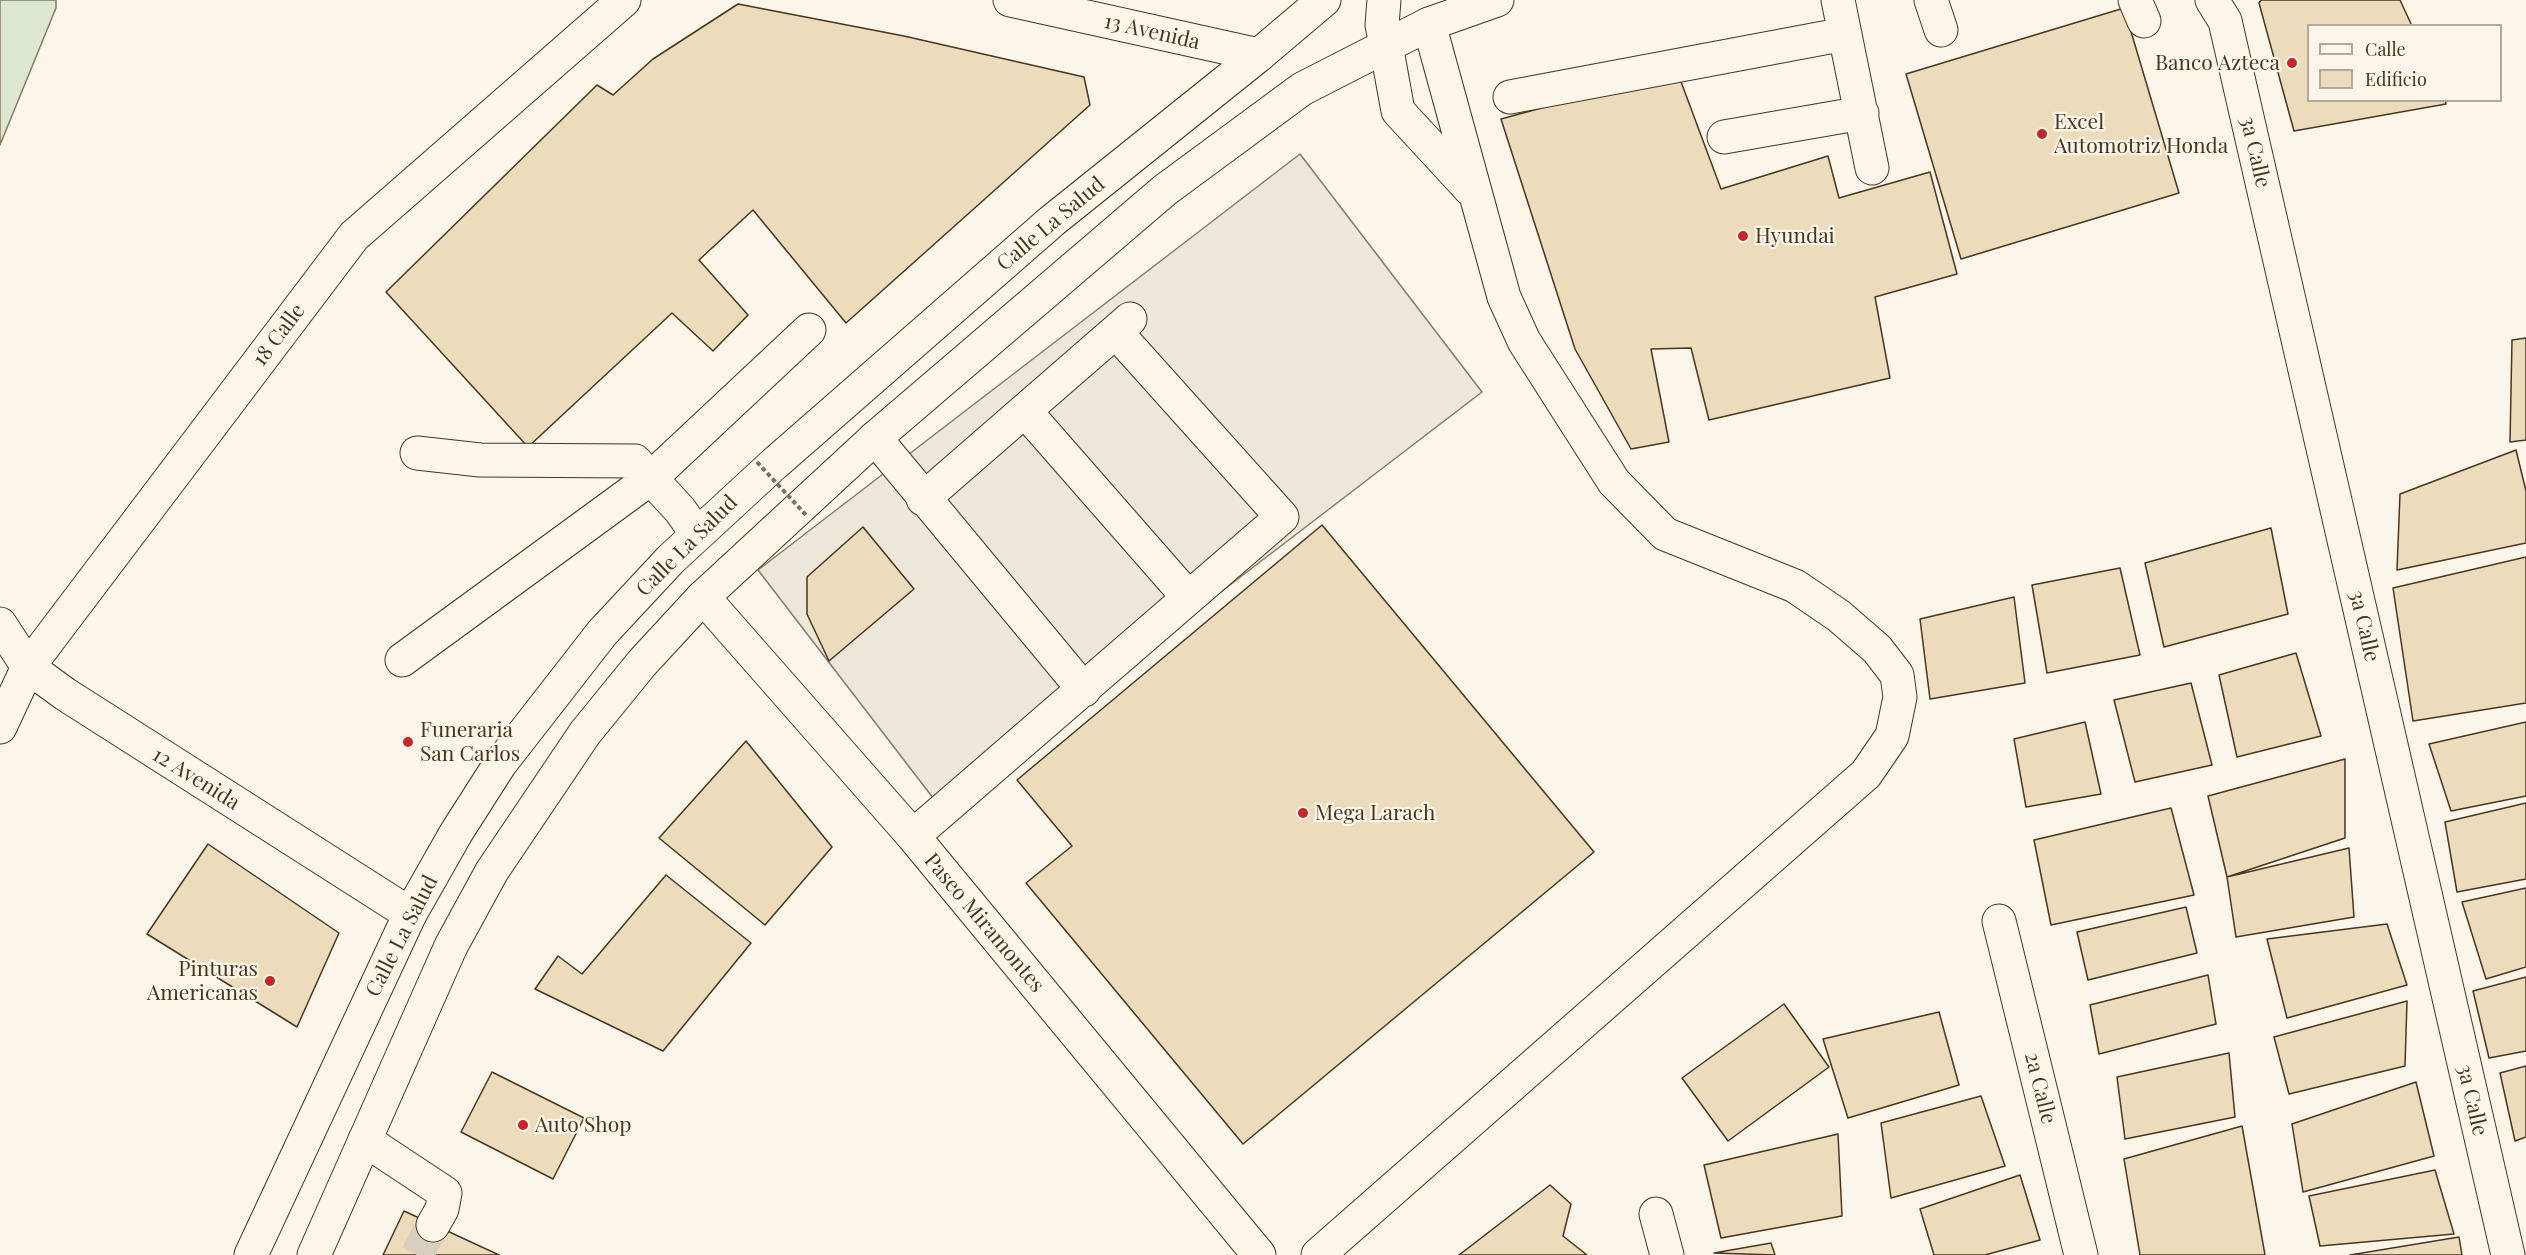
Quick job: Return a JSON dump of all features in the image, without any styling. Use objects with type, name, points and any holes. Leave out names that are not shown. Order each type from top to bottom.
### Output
[{"type":"street","name":"18 Calle","points":[[0,727],[14,672],[354,236],[624,0]]},
{"type":"street","name":"13 Avenida","points":[[1010,0],[1259,55]]},
{"type":"street","name":"Calle La Salud","points":[[251,1255],[410,914],[462,823],[500,764],[549,698],[602,633],[698,534],[1052,221],[1324,0]]},
{"type":"street","points":[[1384,0],[1382,25],[1398,111],[1473,193]]},
{"type":"street","points":[[314,1255],[451,946],[492,871],[585,733],[642,663],[702,597],[875,438],[1165,190],[1302,89],[1429,24],[1497,0]]},
{"type":"street","points":[[1838,0],[1872,168]]},
{"type":"street","name":"3a Calle","points":[[2212,0],[2225,21],[2508,1255]]},
{"type":"street","points":[[1318,1255],[1866,774],[1892,736],[1900,697],[1897,675],[1877,649],[1839,616],[1795,586],[1665,534],[1614,482],[1524,341],[1504,297],[1473,193],[1429,24]]},
{"type":"street","points":[[1510,97],[1845,34]]},
{"type":"street","points":[[1724,137],[1862,113]]},
{"type":"street","points":[[913,836],[1282,517],[1123,326],[923,499]]},
{"type":"street","points":[[402,660],[651,478],[809,330]]},
{"type":"street","points":[[1025,411],[1188,597]]},
{"type":"street","points":[[875,438],[923,499],[1084,690]]},
{"type":"street","points":[[417,453],[480,460],[635,461],[698,534]]},
{"type":"street","name":"Paseo Miramontes","points":[[702,597],[913,836],[1259,1255]]},
{"type":"street","name":"12 Avenida","points":[[0,624],[14,672],[65,694],[410,914]]},
{"type":"street","name":"2a Calle","points":[[2000,921],[2081,1255]]},
{"type":"street","points":[[365,1140],[444,1193],[442,1209],[434,1225]]},
{"type":"street","points":[[1656,1214],[1667,1255]]},
{"type":"path","points":[[757,462],[807,516]]},
{"type":"green space","points":[[0,0],[56,0],[56,8],[0,145]]},
{"type":"shaded area","points":[[1300,154],[1482,392],[940,807],[758,570]]},
{"type":"building","name":"Banco Azteca","points":[[2261,0],[2400,0],[2411,24],[2307,24],[2307,102],[2446,102],[2446,104],[2294,131],[2259,3]]},
{"type":"building","points":[[738,4],[904,36],[1084,77],[1090,105],[846,323],[753,210],[699,260],[748,315],[713,351],[672,313],[528,447],[386,292],[597,85],[613,95],[653,59]]},
{"type":"building","name":"Excel Automotriz Honda","points":[[2124,8],[2179,193],[1961,259],[1906,74]]},
{"type":"building","name":"Hyundai","points":[[1677,71],[1721,189],[1828,156],[1839,198],[1930,172],[1957,274],[1875,297],[1890,378],[1709,420],[1691,348],[1651,349],[1669,442],[1631,449],[1575,349],[1501,119]]},
{"type":"building","points":[[2526,338],[2526,440],[2510,442],[2512,340]]},
{"type":"building","points":[[2516,450],[2526,491],[2526,543],[2397,570],[2400,494]]},
{"type":"building","name":"Mega Larach","points":[[1322,525],[1594,852],[1243,1144],[1026,883],[1072,846],[1017,780]]},
{"type":"building","points":[[863,527],[914,589],[829,661],[807,614],[807,577]]},
{"type":"building","points":[[2271,528],[2288,614],[2164,647],[2145,563]]},
{"type":"building","points":[[2526,557],[2526,703],[2413,721],[2393,588]]},
{"type":"building","points":[[2120,568],[2140,655],[2047,673],[2032,585]]},
{"type":"building","points":[[2014,597],[2025,683],[1930,699],[1920,619]]},
{"type":"building","points":[[2296,653],[2321,736],[2237,757],[2219,675]]},
{"type":"building","points":[[2191,683],[2212,765],[2135,782],[2114,700]]},
{"type":"building","points":[[2085,722],[2101,794],[2026,807],[2014,739]]},
{"type":"building","points":[[2526,722],[2526,796],[2451,811],[2429,744]]},
{"type":"building","points":[[746,741],[832,847],[765,925],[659,838]]},
{"type":"building","points":[[2345,759],[2345,838],[2227,877],[2208,796]]},
{"type":"building","points":[[2526,803],[2526,879],[2457,892],[2445,822]]},
{"type":"building","points":[[2171,808],[2194,895],[2051,925],[2034,840]]},
{"type":"building","name":"Pinturas Americanas","points":[[208,844],[339,933],[297,1027],[147,934]]},
{"type":"building","points":[[2349,848],[2354,917],[2236,937],[2227,877]]},
{"type":"building","points":[[666,875],[751,943],[663,1051],[535,989],[558,956],[582,974]]},
{"type":"building","points":[[2526,888],[2526,967],[2486,979],[2462,902]]},
{"type":"building","points":[[2186,907],[2197,953],[2088,980],[2077,932]]},
{"type":"building","points":[[2387,924],[2407,985],[2287,1018],[2267,939]]},
{"type":"building","points":[[2208,975],[2216,1024],[2099,1054],[2090,1005]]},
{"type":"building","points":[[2526,977],[2526,1051],[2489,1058],[2473,991]]},
{"type":"building","points":[[2407,1001],[2405,1066],[2289,1094],[2274,1037]]},
{"type":"building","points":[[1784,1004],[1829,1067],[1728,1141],[1682,1078]]},
{"type":"building","points":[[1939,1012],[1959,1085],[1848,1118],[1823,1039]]},
{"type":"building","points":[[2229,1053],[2235,1117],[2125,1139],[2117,1077]]},
{"type":"building","points":[[2526,1066],[2526,1137],[2515,1141],[2500,1073]]},
{"type":"building","name":"Auto Shop","points":[[492,1072],[584,1118],[553,1179],[461,1132]]},
{"type":"building","points":[[2416,1082],[2434,1156],[2303,1192],[2292,1124]]},
{"type":"building","points":[[1981,1096],[2005,1166],[1891,1198],[1881,1123]]},
{"type":"building","points":[[2242,1126],[2265,1255],[2140,1255],[2124,1159]]},
{"type":"building","points":[[1838,1134],[1842,1216],[1721,1238],[1704,1165]]},
{"type":"building","points":[[2435,1170],[2454,1234],[2320,1246],[2309,1196]]},
{"type":"building","points":[[2020,1175],[2040,1240],[1985,1255],[1934,1255],[1920,1209]]},
{"type":"building","points":[[1550,1185],[1571,1204],[1563,1236],[1587,1255],[1459,1255]]},
{"type":"building","points":[[404,1211],[499,1255],[383,1255]]},
{"type":"building","points":[[2459,1237],[2462,1255],[2350,1255]]},
{"type":"building","points":[[1771,1243],[1775,1255],[1714,1253]]},
{"type":"tunnel","points":[[417,1255],[433,1225]]},
{"type":"place","name":"Banco Azteca","points":[[2292,63]]},
{"type":"place","name":"Excel Automotriz Honda","points":[[2042,134]]},
{"type":"place","name":"Hyundai","points":[[1743,236]]},
{"type":"place","name":"Funeraria San Carlos","points":[[408,742]]},
{"type":"place","name":"Mega Larach","points":[[1303,813]]},
{"type":"place","name":"Pinturas Americanas","points":[[270,981]]},
{"type":"place","name":"Auto Shop","points":[[523,1125]]}]
